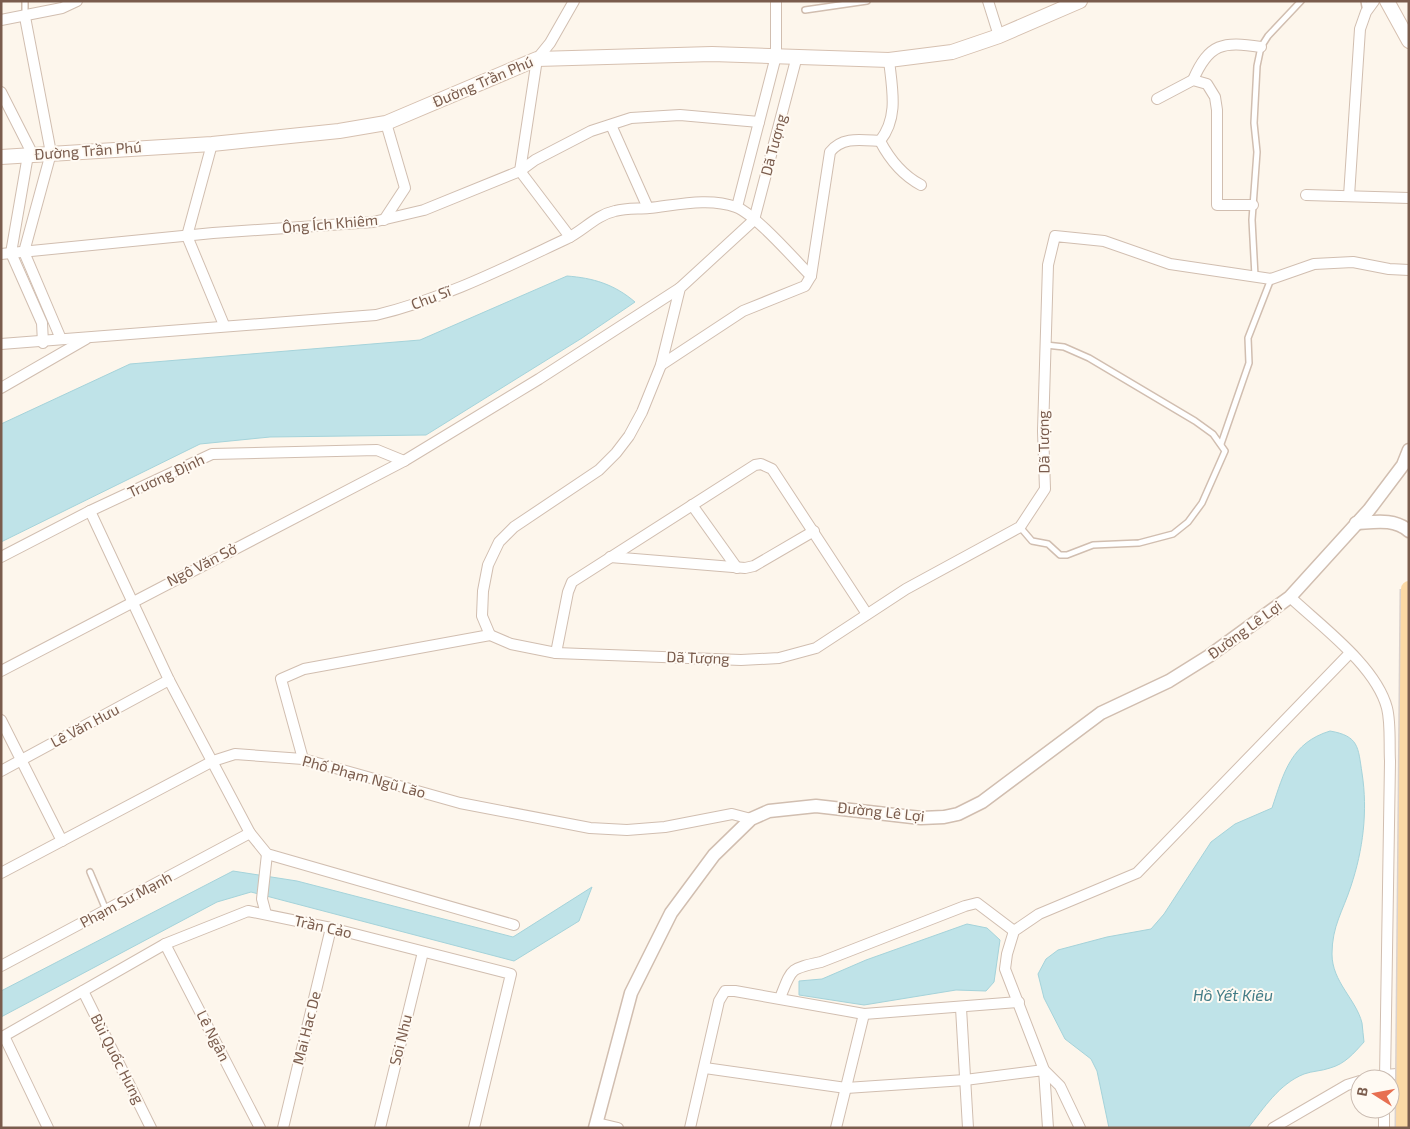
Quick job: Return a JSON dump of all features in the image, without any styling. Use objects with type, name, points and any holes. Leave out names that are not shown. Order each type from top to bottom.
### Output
[{"type":"main road","points":[[1387,1],[1409,41]]},
{"type":"main road","name":"Đường Trần Phú","points":[[1,157],[212,144],[339,132],[386,124],[537,58],[712,54],[889,60],[952,52],[999,36],[1078,2]]},
{"type":"main road","points":[[1404,1128],[1409,589]]},
{"type":"street","points":[[1,20],[25,17],[62,8],[77,1]]},
{"type":"street","points":[[570,237],[520,171],[537,58],[550,43],[574,1]]},
{"type":"street","points":[[776,1],[776,56],[737,207],[754,220],[811,276]]},
{"type":"street","points":[[988,1],[999,36]]},
{"type":"street","points":[[1349,196],[1360,29],[1366,12],[1374,1]]},
{"type":"street","points":[[25,17],[50,153],[24,252],[61,339]]},
{"type":"street","points":[[1157,99],[1193,80],[1209,52],[1225,44],[1261,47]]},
{"type":"street","name":"Dã Tượng","points":[[754,220],[797,56]]},
{"type":"street","points":[[880,141],[889,130],[893,111],[889,60]]},
{"type":"street","points":[[1193,80],[1206,84],[1215,97],[1218,129],[1218,205],[1253,205]]},
{"type":"street","points":[[1,92],[31,155],[6,254],[42,323],[43,343]]},
{"type":"street","name":"Ông Ích Khiêm","points":[[6,254],[187,236],[384,220],[424,210],[520,171],[535,160],[591,131],[631,118],[680,115],[758,122]]},
{"type":"street","points":[[384,220],[405,188],[386,124]]},
{"type":"street","points":[[611,125],[648,208]]},
{"type":"street","points":[[661,365],[743,311],[805,286],[811,276],[830,152],[835,145],[848,141],[880,141]]},
{"type":"street","points":[[880,141],[899,169],[908,178],[921,185]]},
{"type":"street","points":[[212,144],[187,236],[224,326]]},
{"type":"street","points":[[1306,195],[1409,198]]},
{"type":"street","name":"Chu Sĩ","points":[[1,344],[43,343],[61,339],[86,339],[376,314],[407,307],[487,276],[570,237],[600,217],[615,211],[699,203],[737,207]]},
{"type":"street","points":[[303,759],[282,679],[304,668],[490,635],[482,616],[483,591],[488,565],[499,542],[514,526],[599,470],[616,453],[629,436],[642,412],[661,365],[680,288],[754,220]]},
{"type":"street","name":"Dã Tượng","points":[[490,635],[511,644],[556,653],[741,660],[779,658],[816,648],[943,567],[1020,527],[1045,489],[1043,431],[1048,265],[1055,236],[1104,241],[1170,264],[1271,279],[1314,264],[1353,262],[1389,269],[1409,270]]},
{"type":"street","name":"Ngô Văn Sở","points":[[1,671],[132,601],[404,461],[539,379],[680,288]]},
{"type":"street","name":"Chu Sĩ","points":[[1,388],[86,339]]},
{"type":"street","name":"Trương Định","points":[[1,557],[90,511],[212,454],[378,450],[404,461]]},
{"type":"street","name":"Đường Lê Lợi","points":[[596,1125],[631,993],[671,913],[714,856],[751,819],[769,811],[816,806],[921,818],[958,814],[1004,787],[1051,749],[1101,713],[1169,680],[1209,656],[1290,597],[1369,510],[1403,465],[1409,450]]},
{"type":"street","points":[[556,653],[568,592],[572,582],[755,465],[761,464],[772,469],[867,614]]},
{"type":"street","points":[[692,505],[737,568]]},
{"type":"street","points":[[90,511],[169,680],[250,833],[266,858],[262,899],[266,914]]},
{"type":"street","points":[[1356,523],[1382,521],[1400,523],[1409,531]]},
{"type":"street","points":[[610,557],[737,568],[754,566],[814,531]]},
{"type":"street","points":[[1290,597],[1350,653],[1378,686],[1387,709],[1390,761],[1385,1069]]},
{"type":"street","points":[[1048,1128],[1044,1070],[1005,969],[1007,954],[1014,931],[1039,914],[1137,872],[1350,653]]},
{"type":"street","name":"Lê Văn Hưu","points":[[1,771],[169,680]]},
{"type":"street","points":[[1,720],[62,841]]},
{"type":"street","name":"Phố Phạm Ngũ Lão","points":[[1,873],[213,761],[235,754],[303,759],[460,803],[590,828],[626,830],[665,827],[732,814],[751,819]]},
{"type":"street","name":"Phạm Sư Mạnh","points":[[1,966],[250,833]]},
{"type":"street","points":[[266,858],[514,925]]},
{"type":"street","points":[[780,998],[790,973],[797,967],[821,962],[965,906],[977,903],[1014,931]]},
{"type":"street","name":"Trần Cảo","points":[[48,1128],[4,1036],[166,944],[248,911],[331,928],[511,974],[474,1128]]},
{"type":"street","name":"Mai Hac De","points":[[283,1128],[331,928]]},
{"type":"street","points":[[1386,931],[1409,930]]},
{"type":"street","name":"Lê Ngân","points":[[166,944],[260,1128]]},
{"type":"street","name":"Soi Nhu","points":[[380,1128],[423,952]]},
{"type":"street","name":"Bùi Quốc Hưng","points":[[83,991],[152,1128]]},
{"type":"street","points":[[690,1128],[719,1001],[725,991],[780,998],[864,1014],[961,1008],[1019,1002]]},
{"type":"street","points":[[961,1008],[968,1128]]},
{"type":"street","points":[[836,1128],[864,1014]]},
{"type":"street","points":[[705,1068],[846,1088],[965,1080],[1044,1070]]},
{"type":"street","points":[[1044,1070],[1060,1086],[1080,1128]]},
{"type":"street","points":[[1274,1128],[1350,1084]]},
{"type":"street","points":[[596,1125],[618,1128]]},
{"type":"lane","points":[[25,17],[26,1]]},
{"type":"lane","points":[[805,10],[867,1]]},
{"type":"lane","points":[[1255,276],[1253,205],[1257,152],[1254,123],[1255,80],[1261,47],[1268,36],[1301,1]]},
{"type":"lane","points":[[1364,1],[1366,12]]},
{"type":"lane","points":[[1221,444],[1249,363],[1248,338],[1271,279]]},
{"type":"lane","points":[[1020,527],[1032,541],[1048,544],[1060,555],[1067,556],[1093,545],[1139,542],[1173,534],[1188,522],[1202,503],[1221,464],[1225,451],[1213,434],[1194,421],[1089,358],[1064,347],[1046,345]]},
{"type":"lane","points":[[90,872],[106,910]]},
{"type":"water","points":[[567,276],[586,278],[611,286],[635,302],[582,338],[426,435],[270,437],[200,444],[1,542],[1,424],[130,364],[420,340]]},
{"type":"water","name":"Hồ Yết Kiêu","points":[[1330,731],[1347,736],[1355,744],[1358,750],[1364,787],[1365,802],[1359,858],[1336,927],[1332,954],[1333,964],[1340,982],[1359,1014],[1364,1042],[1349,1058],[1340,1064],[1295,1078],[1273,1097],[1248,1128],[1109,1128],[1097,1071],[1091,1059],[1065,1039],[1044,998],[1038,974],[1046,959],[1058,950],[1107,937],[1151,929],[1164,914],[1211,842],[1235,824],[1272,808],[1285,771],[1291,760],[1306,743]]},
{"type":"water","points":[[233,871],[297,881],[513,937],[592,887],[579,921],[514,961],[251,892],[217,902],[1,1017],[1,991]]},
{"type":"water","points":[[967,924],[987,928],[1000,940],[994,982],[986,991],[956,990],[864,1005],[799,995],[799,981],[822,979],[866,960]]}]
